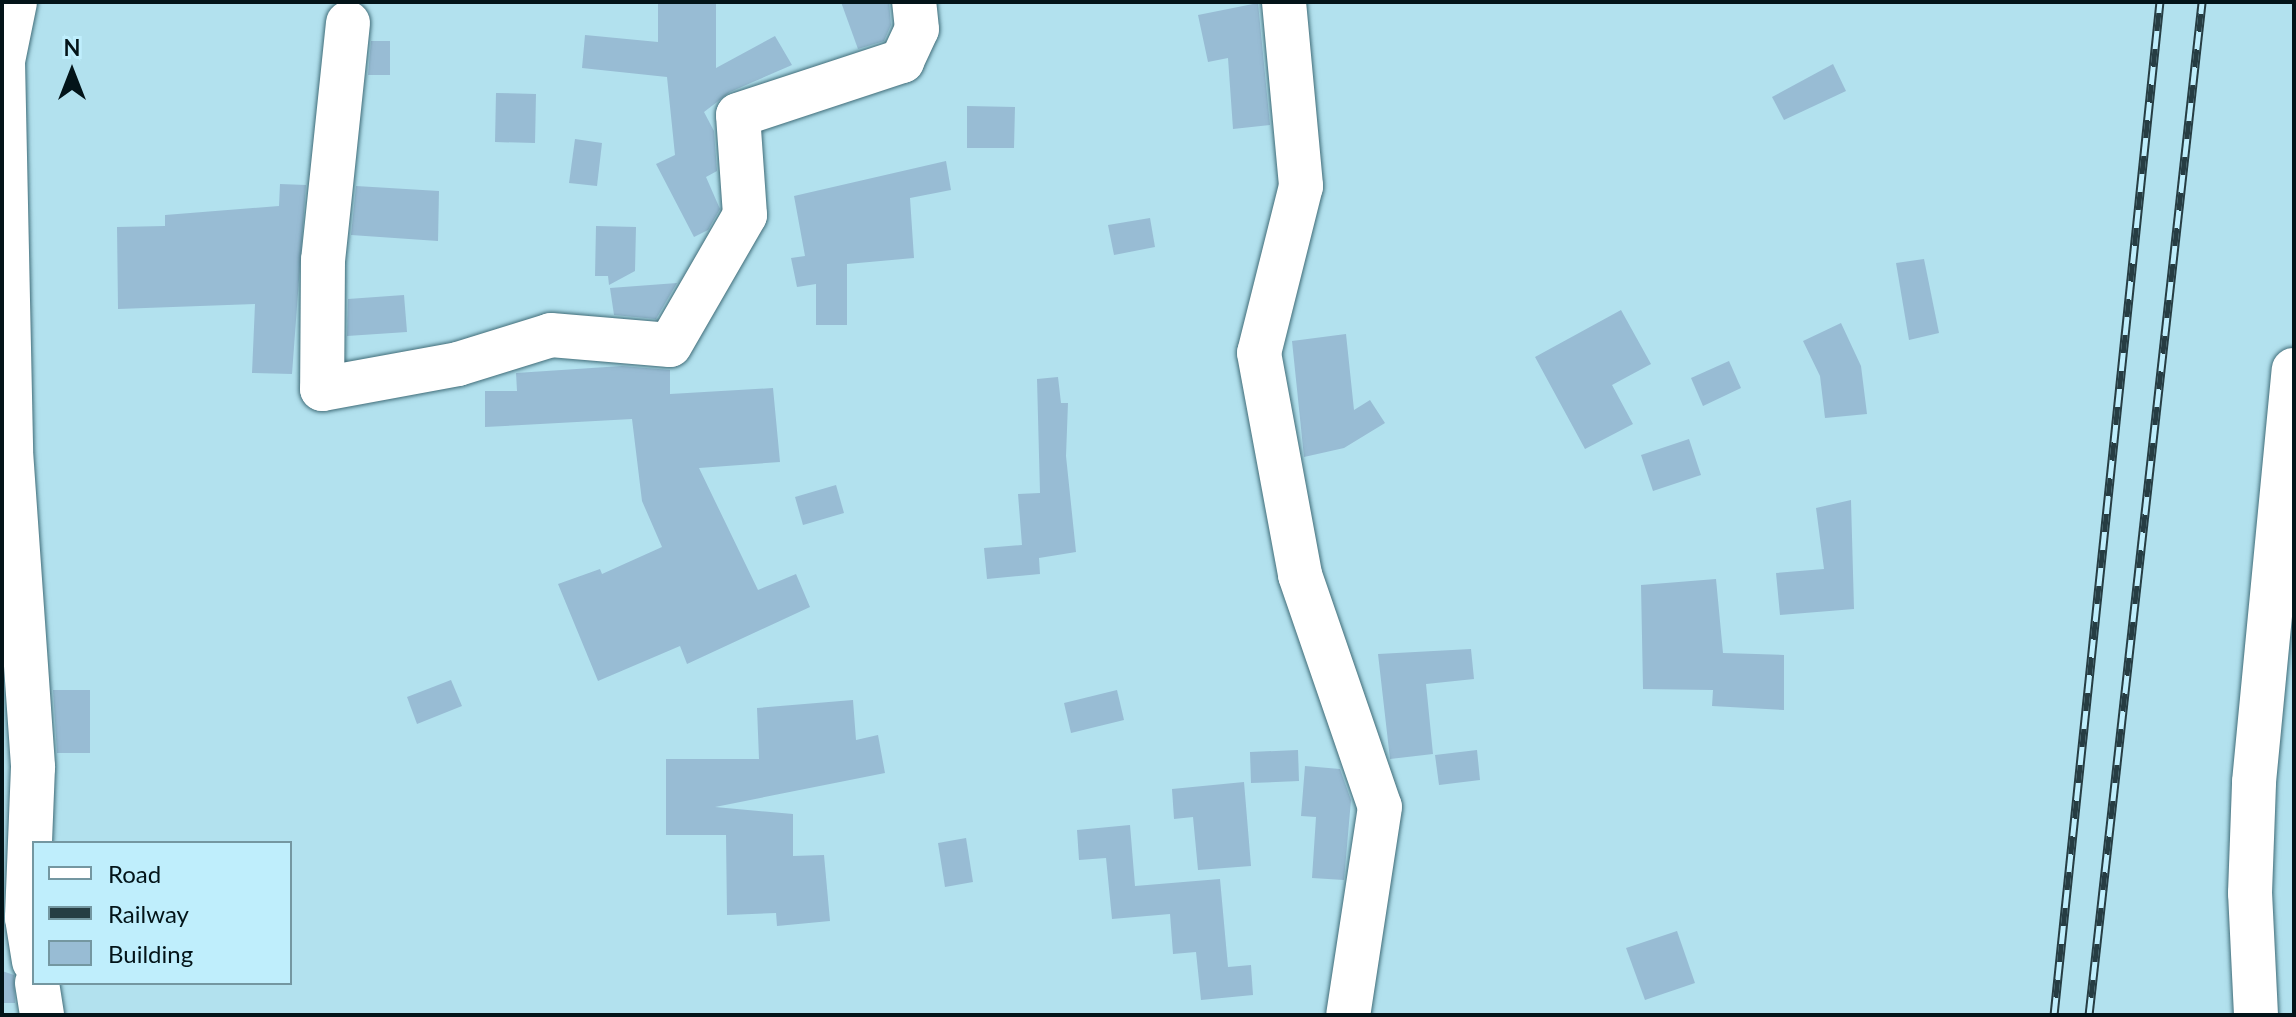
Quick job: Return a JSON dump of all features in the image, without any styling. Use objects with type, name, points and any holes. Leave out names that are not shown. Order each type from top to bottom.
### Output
[{"type":"street","points":[[15,2],[2,61],[14,649],[33,767],[27,918],[32,949]]},
{"type":"street","points":[[348,23],[323,260],[322,389],[458,364],[551,335],[670,345],[745,215],[738,115],[902,61],[917,29],[914,2]]},
{"type":"street","points":[[1284,2],[1301,186],[1259,353],[1300,575],[1380,807],[1348,1015]]},
{"type":"street","points":[[2256,1015],[2250,893],[2254,782],[2294,370]]},
{"type":"street","points":[[37,985],[42,1015]]},
{"type":"building","points":[[658,2],[716,2],[716,68],[775,36],[792,65],[730,92],[704,112],[714,131],[717,171],[706,177],[720,209],[708,230],[694,237],[656,164],[675,155],[667,77],[582,68],[585,35],[658,42]]},
{"type":"building","points":[[841,2],[889,2],[891,25],[884,41],[858,49]]},
{"type":"building","points":[[1258,3],[1270,125],[1233,129],[1228,58],[1208,62],[1198,15]]},
{"type":"building","points":[[371,41],[390,41],[390,75],[368,75]]},
{"type":"building","points":[[1833,64],[1846,91],[1784,120],[1772,97]]},
{"type":"building","points":[[496,93],[536,94],[535,143],[495,142]]},
{"type":"building","points":[[967,106],[1015,107],[1014,148],[967,148]]},
{"type":"building","points":[[575,139],[602,143],[597,186],[569,183]]},
{"type":"building","points":[[946,161],[951,190],[910,198],[914,258],[847,264],[847,325],[816,325],[816,284],[797,287],[791,258],[805,256],[794,196]]},
{"type":"building","points":[[280,184],[306,185],[292,374],[252,373],[255,304],[118,309],[117,227],[165,226],[165,215],[279,206]]},
{"type":"building","points":[[356,186],[439,191],[438,241],[351,235]]},
{"type":"building","points":[[1150,218],[1155,247],[1114,255],[1108,225]]},
{"type":"building","points":[[596,226],[636,227],[635,271],[609,285],[608,276],[595,276]]},
{"type":"building","points":[[1924,259],[1939,333],[1909,340],[1896,263]]},
{"type":"building","points":[[677,283],[656,319],[614,315],[610,288]]},
{"type":"building","points":[[404,295],[407,332],[347,336],[348,299]]},
{"type":"building","points":[[1621,310],[1651,364],[1612,385],[1633,424],[1585,449],[1535,357]]},
{"type":"building","points":[[1841,323],[1861,366],[1867,414],[1825,418],[1820,376],[1803,341]]},
{"type":"building","points":[[1346,334],[1354,410],[1370,400],[1385,423],[1344,448],[1304,457],[1292,341]]},
{"type":"building","points":[[1729,361],[1741,388],[1703,406],[1691,378]]},
{"type":"building","points":[[622,366],[670,370],[670,394],[773,388],[780,462],[699,468],[758,590],[796,574],[810,607],[687,664],[680,646],[598,681],[558,584],[600,569],[602,574],[662,547],[642,501],[632,419],[485,427],[485,391],[517,391],[516,373]]},
{"type":"building","points":[[1058,377],[1061,403],[1068,403],[1066,456],[1076,552],[1039,558],[1040,574],[987,579],[984,548],[1022,545],[1018,494],[1040,493],[1037,379]]},
{"type":"building","points":[[1689,439],[1701,475],[1653,491],[1641,455]]},
{"type":"building","points":[[836,485],[844,513],[803,525],[795,497]]},
{"type":"building","points":[[1851,500],[1854,609],[1780,615],[1776,573],[1824,569],[1816,508]]},
{"type":"building","points":[[1716,579],[1723,653],[1784,655],[1784,710],[1712,706],[1713,690],[1643,689],[1641,585]]},
{"type":"building","points":[[1471,649],[1474,679],[1426,684],[1433,754],[1390,759],[1378,654]]},
{"type":"building","points":[[451,680],[462,706],[417,724],[407,697]]},
{"type":"building","points":[[53,690],[90,690],[90,753],[57,753]]},
{"type":"building","points":[[1117,690],[1124,720],[1071,733],[1064,703]]},
{"type":"building","points":[[853,700],[856,740],[878,735],[885,773],[715,807],[793,814],[793,856],[824,855],[830,921],[777,926],[776,913],[727,915],[726,835],[666,835],[666,759],[759,759],[757,708]]},
{"type":"building","points":[[1298,750],[1299,781],[1251,783],[1250,752]]},
{"type":"building","points":[[1477,750],[1480,780],[1439,785],[1435,755]]},
{"type":"building","points":[[1305,766],[1340,769],[1351,800],[1344,880],[1312,878],[1316,817],[1301,816]]},
{"type":"building","points":[[1244,782],[1251,866],[1198,870],[1193,817],[1174,819],[1172,789]]},
{"type":"building","points":[[1130,825],[1135,886],[1220,879],[1228,967],[1251,965],[1253,995],[1201,1000],[1196,952],[1173,954],[1170,914],[1112,919],[1106,858],[1079,860],[1077,830]]},
{"type":"building","points":[[966,838],[973,882],[945,887],[938,843]]},
{"type":"building","points":[[1677,931],[1695,983],[1645,1000],[1626,948]]},
{"type":"building","points":[[2,971],[14,975],[15,1003],[2,1003]]},
{"type":"railway","points":[[2054,1015],[2160,2]]},
{"type":"railway","points":[[2089,1015],[2202,2]]}]
